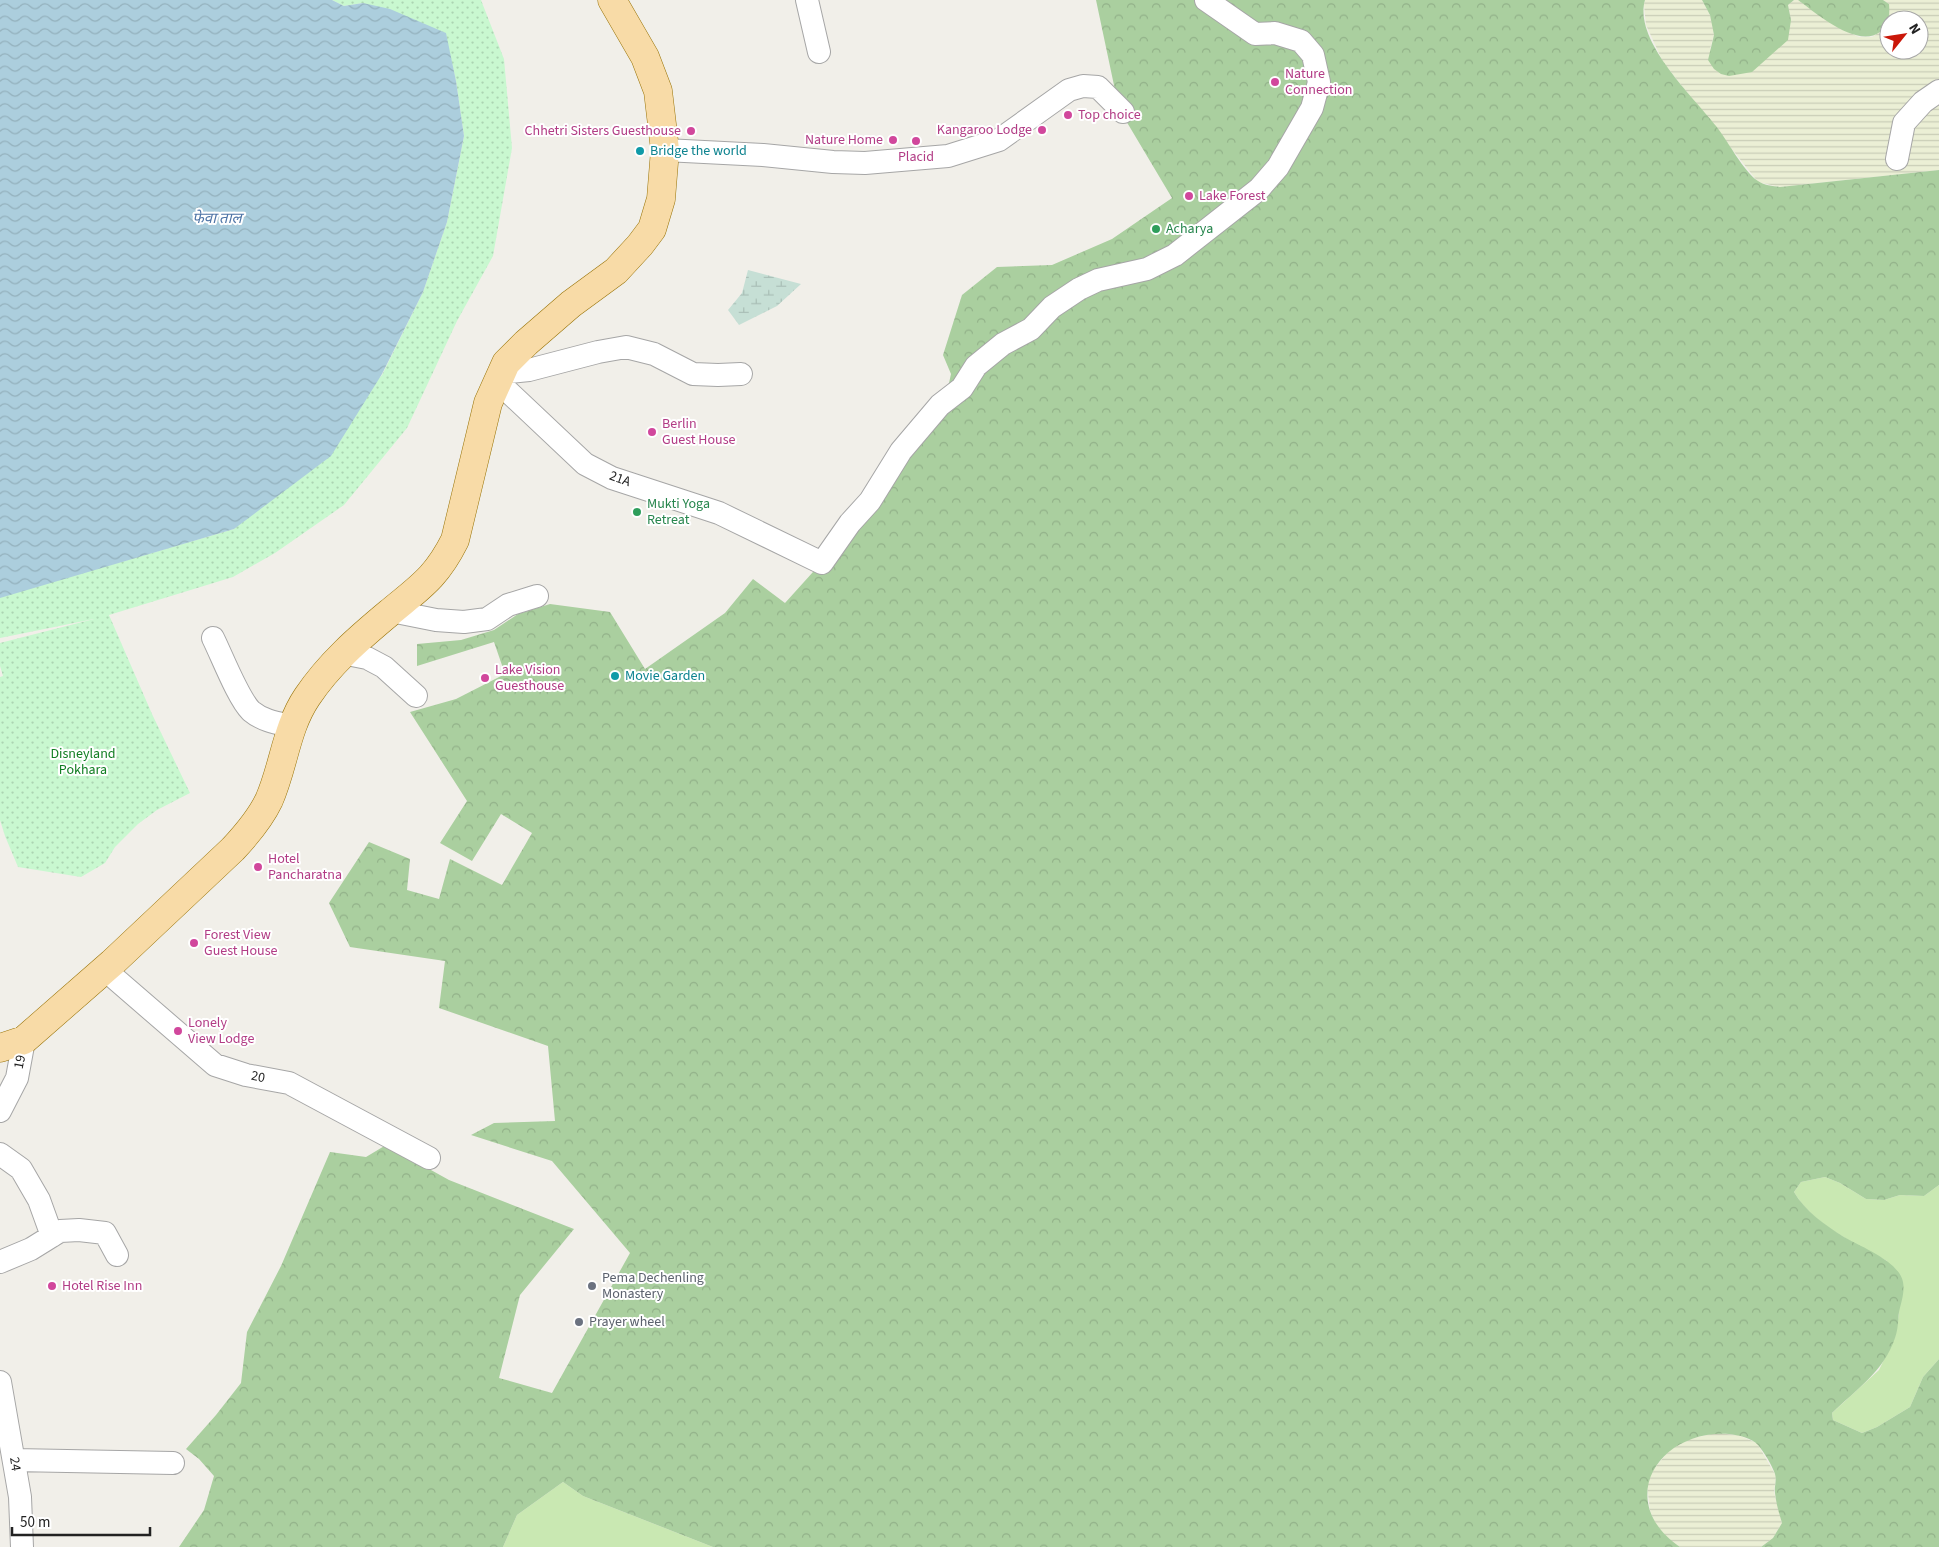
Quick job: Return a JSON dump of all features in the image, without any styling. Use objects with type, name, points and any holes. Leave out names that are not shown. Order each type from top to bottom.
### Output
[{"type":"main road","points":[[12,1044],[104,969],[233,849],[251,829],[270,798],[291,726],[307,696],[342,653],[423,586],[437,571],[455,540],[488,403],[506,363],[571,304],[616,270],[640,245],[652,229],[661,200],[665,150],[660,101],[651,71],[641,49],[612,0]]},
{"type":"street","points":[[808,0],[819,52]]},
{"type":"street","name":"21A","points":[[499,377],[585,464],[612,478],[719,513],[822,563],[850,523],[870,501],[901,451],[940,405],[962,388],[976,366],[1003,344],[1031,329],[1052,308],[1079,289],[1098,280],[1147,269],[1175,254],[1259,189],[1278,167],[1312,108],[1319,82],[1313,55],[1301,41],[1275,33],[1255,34],[1206,0]]},
{"type":"street","points":[[665,150],[763,155],[833,162],[865,162],[948,156],[999,140],[1069,90],[1083,86],[1098,87],[1123,112]]},
{"type":"street","points":[[1897,159],[1904,123],[1923,102],[1939,90]]},
{"type":"street","points":[[499,377],[598,352],[626,347],[654,354],[693,374],[718,376],[741,374]]},
{"type":"street","points":[[391,611],[436,620],[464,622],[488,619],[508,606],[536,596]]},
{"type":"street","points":[[213,638],[240,694],[250,710],[268,721],[291,726]]},
{"type":"street","points":[[342,653],[367,658],[384,667],[416,696]]},
{"type":"street","name":"20","points":[[104,969],[215,1065],[246,1076],[289,1083],[430,1158]]},
{"type":"street","name":"19","points":[[0,1111],[17,1078],[12,1044]]},
{"type":"street","points":[[0,1154],[21,1169],[39,1200],[52,1236]]},
{"type":"street","points":[[0,1262],[31,1249],[60,1232],[79,1230],[105,1233],[117,1255]]},
{"type":"street","name":"24","points":[[0,1382],[20,1497],[22,1547]]},
{"type":"street","points":[[14,1460],[173,1463]]},
{"type":"green space","name":"Disneyland Pokhara","points":[[332,0],[481,0],[504,59],[512,148],[493,256],[457,321],[407,428],[344,505],[275,553],[233,577],[109,615],[152,714],[190,793],[157,810],[138,824],[115,847],[105,863],[81,877],[18,867],[0,820],[0,677],[3,676],[0,666],[0,643],[94,619],[0,638],[0,597],[234,529],[382,375],[423,292],[447,222],[464,136],[456,81],[445,33],[363,3],[344,6]]},
{"type":"green space","points":[[1096,0],[1645,0],[1644,16],[1648,33],[1656,50],[1668,68],[1716,126],[1741,163],[1760,182],[1780,187],[1939,170],[1939,1185],[1924,1196],[1900,1195],[1884,1200],[1866,1199],[1840,1183],[1825,1177],[1801,1182],[1794,1192],[1804,1205],[1823,1222],[1844,1237],[1887,1261],[1900,1274],[1903,1282],[1897,1332],[1890,1350],[1877,1370],[1832,1413],[1833,1420],[1862,1433],[1877,1427],[1910,1407],[1923,1377],[1939,1359],[1939,1547],[1761,1547],[1773,1538],[1782,1523],[1775,1497],[1775,1474],[1765,1455],[1752,1440],[1729,1434],[1704,1436],[1682,1443],[1665,1455],[1653,1471],[1648,1490],[1650,1509],[1660,1529],[1680,1547],[713,1547],[583,1496],[563,1482],[517,1515],[503,1547],[179,1547],[204,1510],[214,1476],[199,1459],[186,1449],[241,1383],[247,1332],[281,1266],[330,1152],[366,1157],[386,1145],[449,1180],[574,1229],[520,1295],[499,1378],[552,1393],[630,1253],[552,1161],[471,1135],[494,1123],[555,1121],[548,1046],[439,1008],[445,961],[350,947],[329,903],[369,842],[410,859],[407,890],[439,899],[450,859],[502,885],[532,833],[501,814],[472,861],[440,843],[467,801],[410,712],[456,699],[505,674],[494,642],[417,666],[417,644],[461,640],[494,630],[518,614],[550,604],[610,612],[645,669],[725,613],[753,579],[785,603],[878,500],[943,410],[951,374],[943,355],[962,295],[997,267],[1052,265],[1112,239],[1172,198],[1119,109]]},
{"type":"green space","points":[[1645,0],[1702,0],[1710,15],[1714,35],[1710,49],[1791,20],[1788,5],[1794,0],[1798,0],[1841,29],[1859,37],[1872,37],[1879,32],[1879,60],[1929,60],[1929,10],[1887,10],[1889,4],[1883,0],[1939,0],[1939,170],[1780,187],[1758,182],[1663,62],[1646,25]]},
{"type":"green space","points":[[1702,0],[1794,0],[1788,5],[1791,20],[1788,40],[1752,72],[1729,76],[1721,74],[1714,69],[1708,60],[1714,35],[1710,15]]},
{"type":"green space","points":[[1798,0],[1883,0],[1889,4],[1889,10],[1879,10],[1879,32],[1871,36],[1849,33],[1826,20]]},
{"type":"green space","points":[[748,270],[801,284],[777,306],[739,325],[728,310],[742,293]]},
{"type":"green space","points":[[1825,1177],[1840,1183],[1866,1199],[1884,1200],[1900,1195],[1924,1196],[1939,1185],[1939,1359],[1923,1377],[1910,1407],[1877,1427],[1862,1433],[1833,1420],[1832,1413],[1879,1370],[1895,1337],[1899,1314],[1887,1261],[1823,1224],[1802,1204],[1794,1192],[1801,1182]]},
{"type":"green space","points":[[1715,1433],[1738,1435],[1757,1443],[1776,1476],[1774,1492],[1782,1523],[1773,1538],[1761,1547],[1680,1547],[1656,1526],[1650,1510],[1647,1485],[1652,1471],[1669,1451],[1686,1440]]},
{"type":"green space","points":[[563,1482],[583,1496],[713,1547],[503,1547],[517,1515]]},
{"type":"water","name":"फेवा ताल","points":[[0,0],[332,0],[344,6],[363,3],[390,9],[446,33],[456,81],[464,136],[447,222],[423,292],[382,374],[331,456],[234,529],[0,598]]},
{"type":"place","name":"Nature Connection","points":[[1275,82]]},
{"type":"place","name":"Top choice","points":[[1068,115]]},
{"type":"place","name":"Kangaroo Lodge","points":[[1042,130]]},
{"type":"place","name":"Chhetri Sisters Guesthouse","points":[[691,131]]},
{"type":"place","name":"Nature Home","points":[[893,140]]},
{"type":"place","name":"Placid","points":[[916,141]]},
{"type":"place","name":"Bridge the world","points":[[640,151]]},
{"type":"place","name":"Lake Forest","points":[[1189,196]]},
{"type":"place","name":"Acharya","points":[[1156,229]]},
{"type":"place","name":"Berlin Guest House","points":[[652,432]]},
{"type":"place","name":"Mukti Yoga Retreat","points":[[637,512]]},
{"type":"place","name":"Movie Garden","points":[[615,676]]},
{"type":"place","name":"Lake Vision Guesthouse","points":[[485,678]]},
{"type":"place","name":"Hotel Pancharatna","points":[[258,867]]},
{"type":"place","name":"Forest View Guest House","points":[[194,943]]},
{"type":"place","name":"Lonely View Lodge","points":[[178,1031]]},
{"type":"place","name":"Hotel Rise Inn","points":[[52,1286]]},
{"type":"place","name":"Pema Dechenling Monastery","points":[[592,1286]]},
{"type":"place","name":"Prayer wheel","points":[[579,1322]]}]
